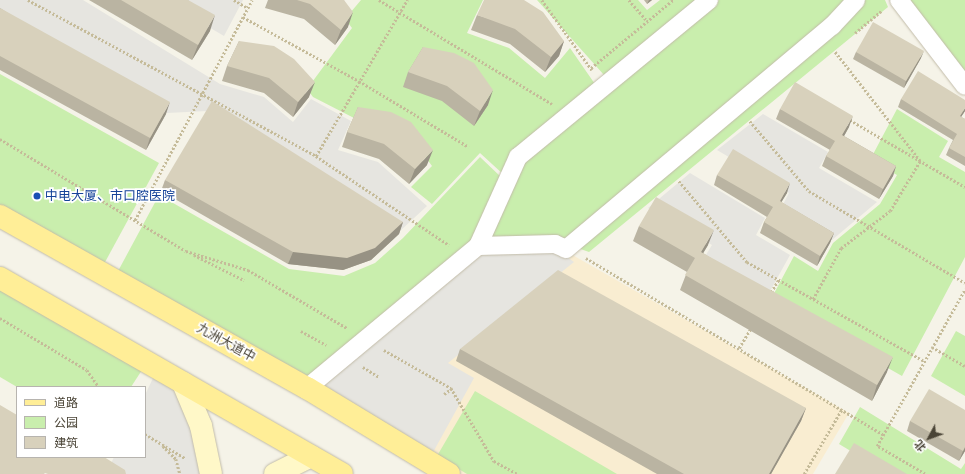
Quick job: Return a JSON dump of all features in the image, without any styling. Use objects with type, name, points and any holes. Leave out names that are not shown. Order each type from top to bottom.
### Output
[{"type":"main road","name":"九洲大道中","points":[[0,216],[307,388],[449,474]]},
{"type":"main road","points":[[0,278],[342,474]]},
{"type":"main road","points":[[183,383],[201,426],[211,474]]},
{"type":"main road","points":[[275,474],[311,456]]},
{"type":"street","points":[[307,388],[472,251],[518,157],[709,0]]},
{"type":"street","points":[[472,251],[555,244],[566,249],[832,26],[856,0]]},
{"type":"street","points":[[899,0],[965,86]]},
{"type":"path","points":[[28,0],[316,156],[472,251]]},
{"type":"path","points":[[234,0],[248,8]]},
{"type":"path","points":[[135,220],[252,0]]},
{"type":"path","points":[[378,0],[400,11],[570,115]]},
{"type":"path","points":[[316,156],[407,0]]},
{"type":"path","points":[[542,0],[604,86]]},
{"type":"path","points":[[629,0],[647,21]]},
{"type":"path","points":[[591,68],[673,0]]},
{"type":"path","points":[[243,17],[359,81],[469,147]]},
{"type":"path","points":[[834,51],[920,161]]},
{"type":"path","points":[[846,118],[965,187]]},
{"type":"path","points":[[750,121],[809,191],[965,283]]},
{"type":"path","points":[[0,139],[186,251],[244,280]]},
{"type":"path","points":[[813,299],[841,248],[890,211],[920,161]]},
{"type":"path","points":[[679,181],[747,262],[924,361]]},
{"type":"path","points":[[566,249],[587,258],[883,434]]},
{"type":"path","points":[[186,251],[248,270],[451,388],[494,461],[517,474]]},
{"type":"path","points":[[771,293],[779,279]]},
{"type":"path","points":[[925,474],[876,446],[965,289]]},
{"type":"path","points":[[0,318],[87,370],[98,386]]},
{"type":"path","points":[[739,348],[755,321]]},
{"type":"path","points":[[301,331],[331,348]]},
{"type":"path","points":[[932,347],[965,366]]},
{"type":"path","points":[[444,394],[451,388]]},
{"type":"path","points":[[804,474],[842,409]]},
{"type":"path","points":[[146,435],[189,460]]},
{"type":"path","points":[[159,442],[176,460],[180,474]]},
{"type":"shaded area","points":[[0,0],[83,0],[220,84],[264,97],[293,122],[311,99],[351,121],[338,150],[378,162],[427,206],[400,231],[207,111],[167,113],[0,20]]},
{"type":"shaded area","points":[[163,0],[243,0],[224,36]]},
{"type":"shaded area","points":[[763,114],[828,152],[819,168],[877,202],[832,240],[780,210],[789,193],[717,150]]},
{"type":"shaded area","points":[[690,173],[765,218],[756,235],[790,255],[764,302],[699,266],[712,245],[648,208]]},
{"type":"shaded area","points":[[555,245],[849,413],[813,474],[450,474],[308,388]]},
{"type":"shaded area","points":[[556,249],[574,262],[448,363],[474,378],[431,456],[315,388],[480,251]]},
{"type":"shaded area","points":[[154,376],[177,388],[188,410],[204,474],[114,474],[108,470],[114,458],[146,458],[146,393]]},
{"type":"green space","points":[[361,0],[483,0],[467,33],[509,48],[545,78],[570,48],[597,87],[504,175],[480,153],[432,204],[411,187],[432,166],[410,136],[354,118],[313,97],[307,89],[352,28],[345,19]]},
{"type":"green space","points":[[537,0],[638,0],[647,10],[660,0],[697,0],[604,75]]},
{"type":"green space","points":[[719,0],[885,0],[888,7],[589,252],[555,240],[489,238],[524,160]]},
{"type":"green space","points":[[899,0],[965,0],[965,86]]},
{"type":"green space","points":[[0,74],[159,163],[104,264],[0,206]]},
{"type":"green space","points":[[897,109],[948,141],[939,157],[965,172],[965,257],[902,376],[770,301],[794,256],[818,271],[833,243],[880,204],[897,175],[870,160]]},
{"type":"green space","points":[[480,157],[501,177],[474,242],[305,379],[117,273],[159,195],[289,269],[344,276],[375,263],[403,238]]},
{"type":"green space","points":[[0,286],[142,370],[132,386],[16,386],[0,377]]},
{"type":"green space","points":[[956,331],[965,336],[965,396],[931,376]]},
{"type":"green space","points":[[475,391],[617,474],[467,474],[437,456]]},
{"type":"green space","points":[[860,407],[961,469],[965,463],[965,474],[889,474],[839,444]]},
{"type":"building","points":[[121,0],[188,0],[215,15],[198,45]]},
{"type":"building","points":[[297,0],[344,0],[353,12],[341,30],[310,4]]},
{"type":"building","points":[[484,0],[524,0],[543,12],[564,41],[551,57],[515,29],[477,15]]},
{"type":"building","points":[[0,8],[170,102],[150,138],[0,56]]},
{"type":"building","points":[[873,22],[924,51],[906,81],[856,52]]},
{"type":"building","points":[[239,41],[274,46],[294,59],[315,82],[298,102],[269,78],[227,66]]},
{"type":"building","points":[[423,47],[454,53],[474,63],[493,90],[480,111],[447,86],[408,72]]},
{"type":"building","points":[[918,71],[965,100],[965,108],[960,116],[965,119],[965,157],[949,148],[957,134],[901,99]]},
{"type":"building","points":[[795,82],[853,116],[842,135],[896,166],[883,189],[826,156],[835,141],[780,109]]},
{"type":"building","points":[[212,101],[403,222],[375,248],[347,258],[293,252],[165,180]]},
{"type":"building","points":[[358,107],[391,112],[411,122],[433,150],[415,169],[384,144],[347,132]]},
{"type":"building","points":[[733,149],[790,183],[780,201],[834,233],[820,256],[764,222],[773,207],[717,175]]},
{"type":"building","points":[[656,197],[714,230],[701,252],[893,357],[877,385],[685,275],[695,258],[639,226]]},
{"type":"building","points":[[558,270],[806,408],[769,474],[684,474],[460,349]]},
{"type":"building","points":[[929,389],[965,410],[965,447],[963,451],[910,421]]},
{"type":"building","points":[[0,405],[16,414],[16,458],[106,458],[125,470],[126,474],[45,473],[0,474]]},
{"type":"building","points":[[854,443],[907,474],[835,474]]},
{"type":"place","name":"中电大厦、市口腔医院","points":[[37,196]]}]
